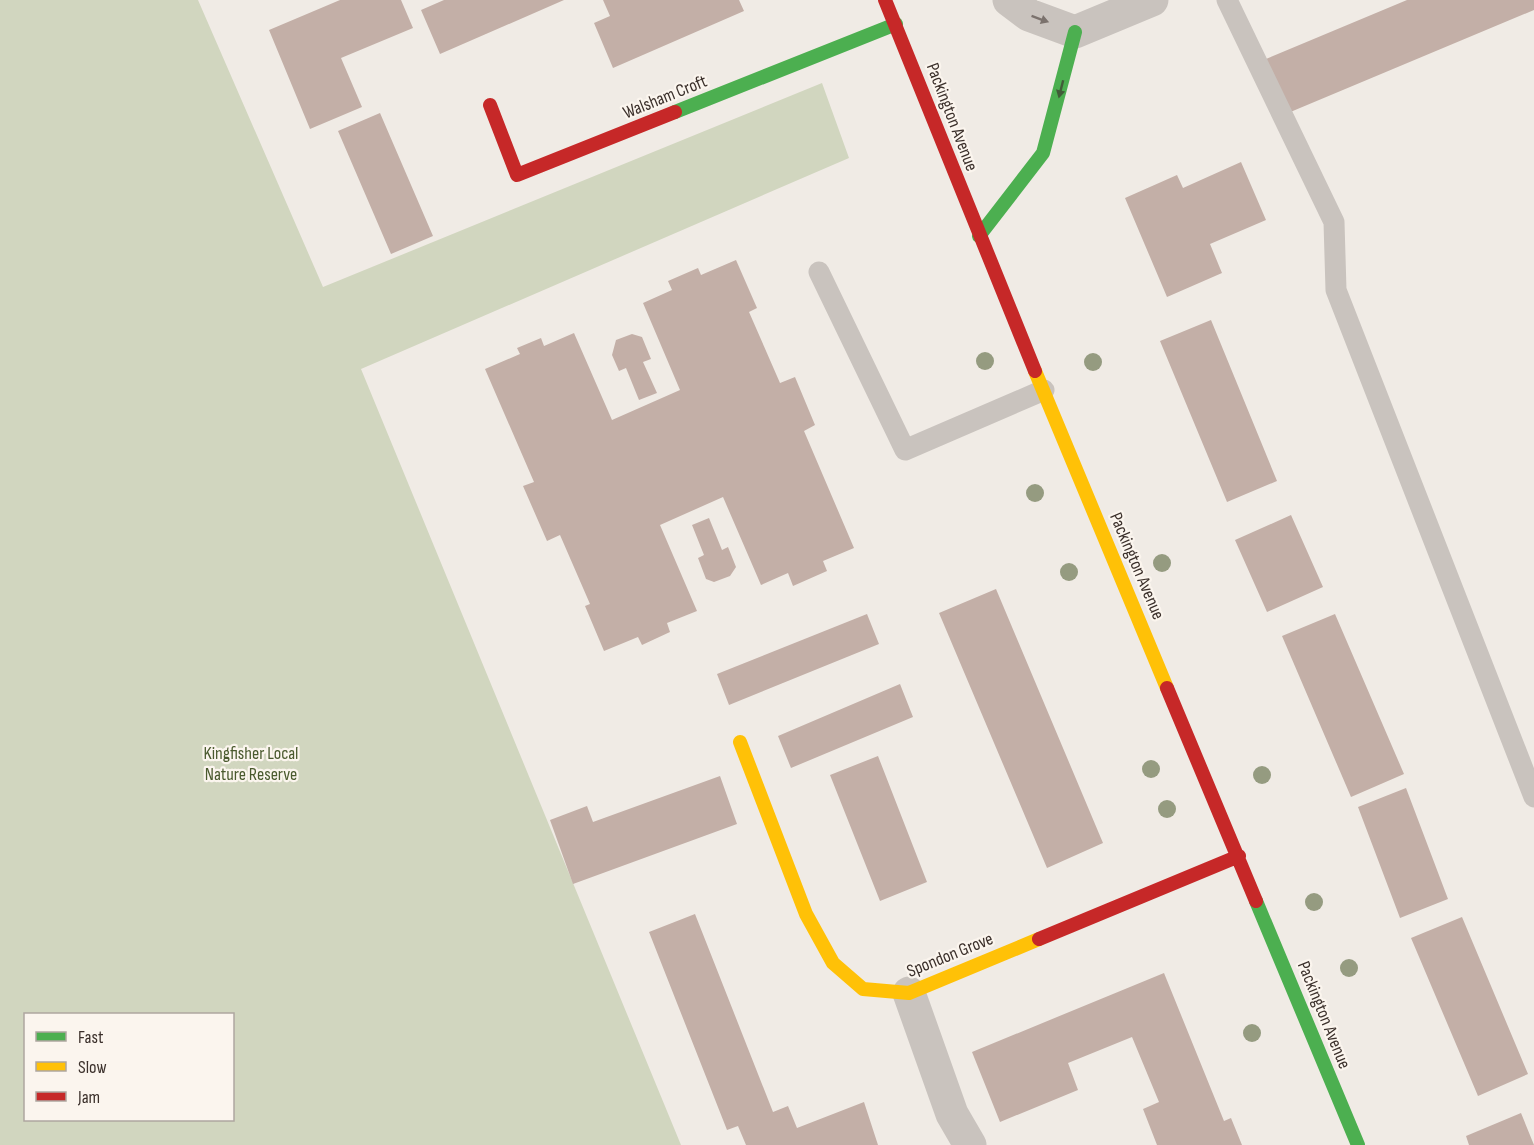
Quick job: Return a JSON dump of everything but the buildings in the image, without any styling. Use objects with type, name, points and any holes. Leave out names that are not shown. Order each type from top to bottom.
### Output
[{"type":"street","name":"Packington Avenue","points":[[885,0],[978,236],[1358,1145]]},
{"type":"street","points":[[1009,0],[1029,15],[1075,32],[1152,0]]},
{"type":"street","name":"Walsham Croft","points":[[490,105],[517,175],[896,24]]},
{"type":"street","points":[[978,236],[1043,153],[1075,32]]},
{"type":"street","name":"Spondon Grove","points":[[740,742],[806,914],[833,963],[863,989],[909,993],[1239,856]]},
{"type":"street","points":[[909,993],[952,1114],[970,1145]]},
{"type":"lane","points":[[1227,0],[1334,222],[1336,290],[1534,797]]},
{"type":"lane","points":[[819,272],[905,450],[1044,390]]},
{"type":"green space","name":"Kingfisher Local Nature Reserve","points":[[0,0],[198,0],[323,287],[822,83],[849,158],[361,369],[681,1145],[0,1145]]},
{"type":"traffic: fast","points":[[675,112],[896,24]]},
{"type":"traffic: fast","points":[[979,236],[1043,153],[1075,32]]},
{"type":"traffic: fast","points":[[1256,901],[1358,1145]]},
{"type":"traffic: slow","points":[[1035,371],[1167,688]]},
{"type":"traffic: slow","points":[[740,742],[806,914],[833,963],[863,989],[909,993],[1039,939]]},
{"type":"traffic: jam","points":[[885,0],[1035,371]]},
{"type":"traffic: jam","points":[[490,105],[517,175],[675,112]]},
{"type":"traffic: jam","points":[[1167,688],[1256,901]]},
{"type":"traffic: jam","points":[[1039,939],[1239,856]]}]
